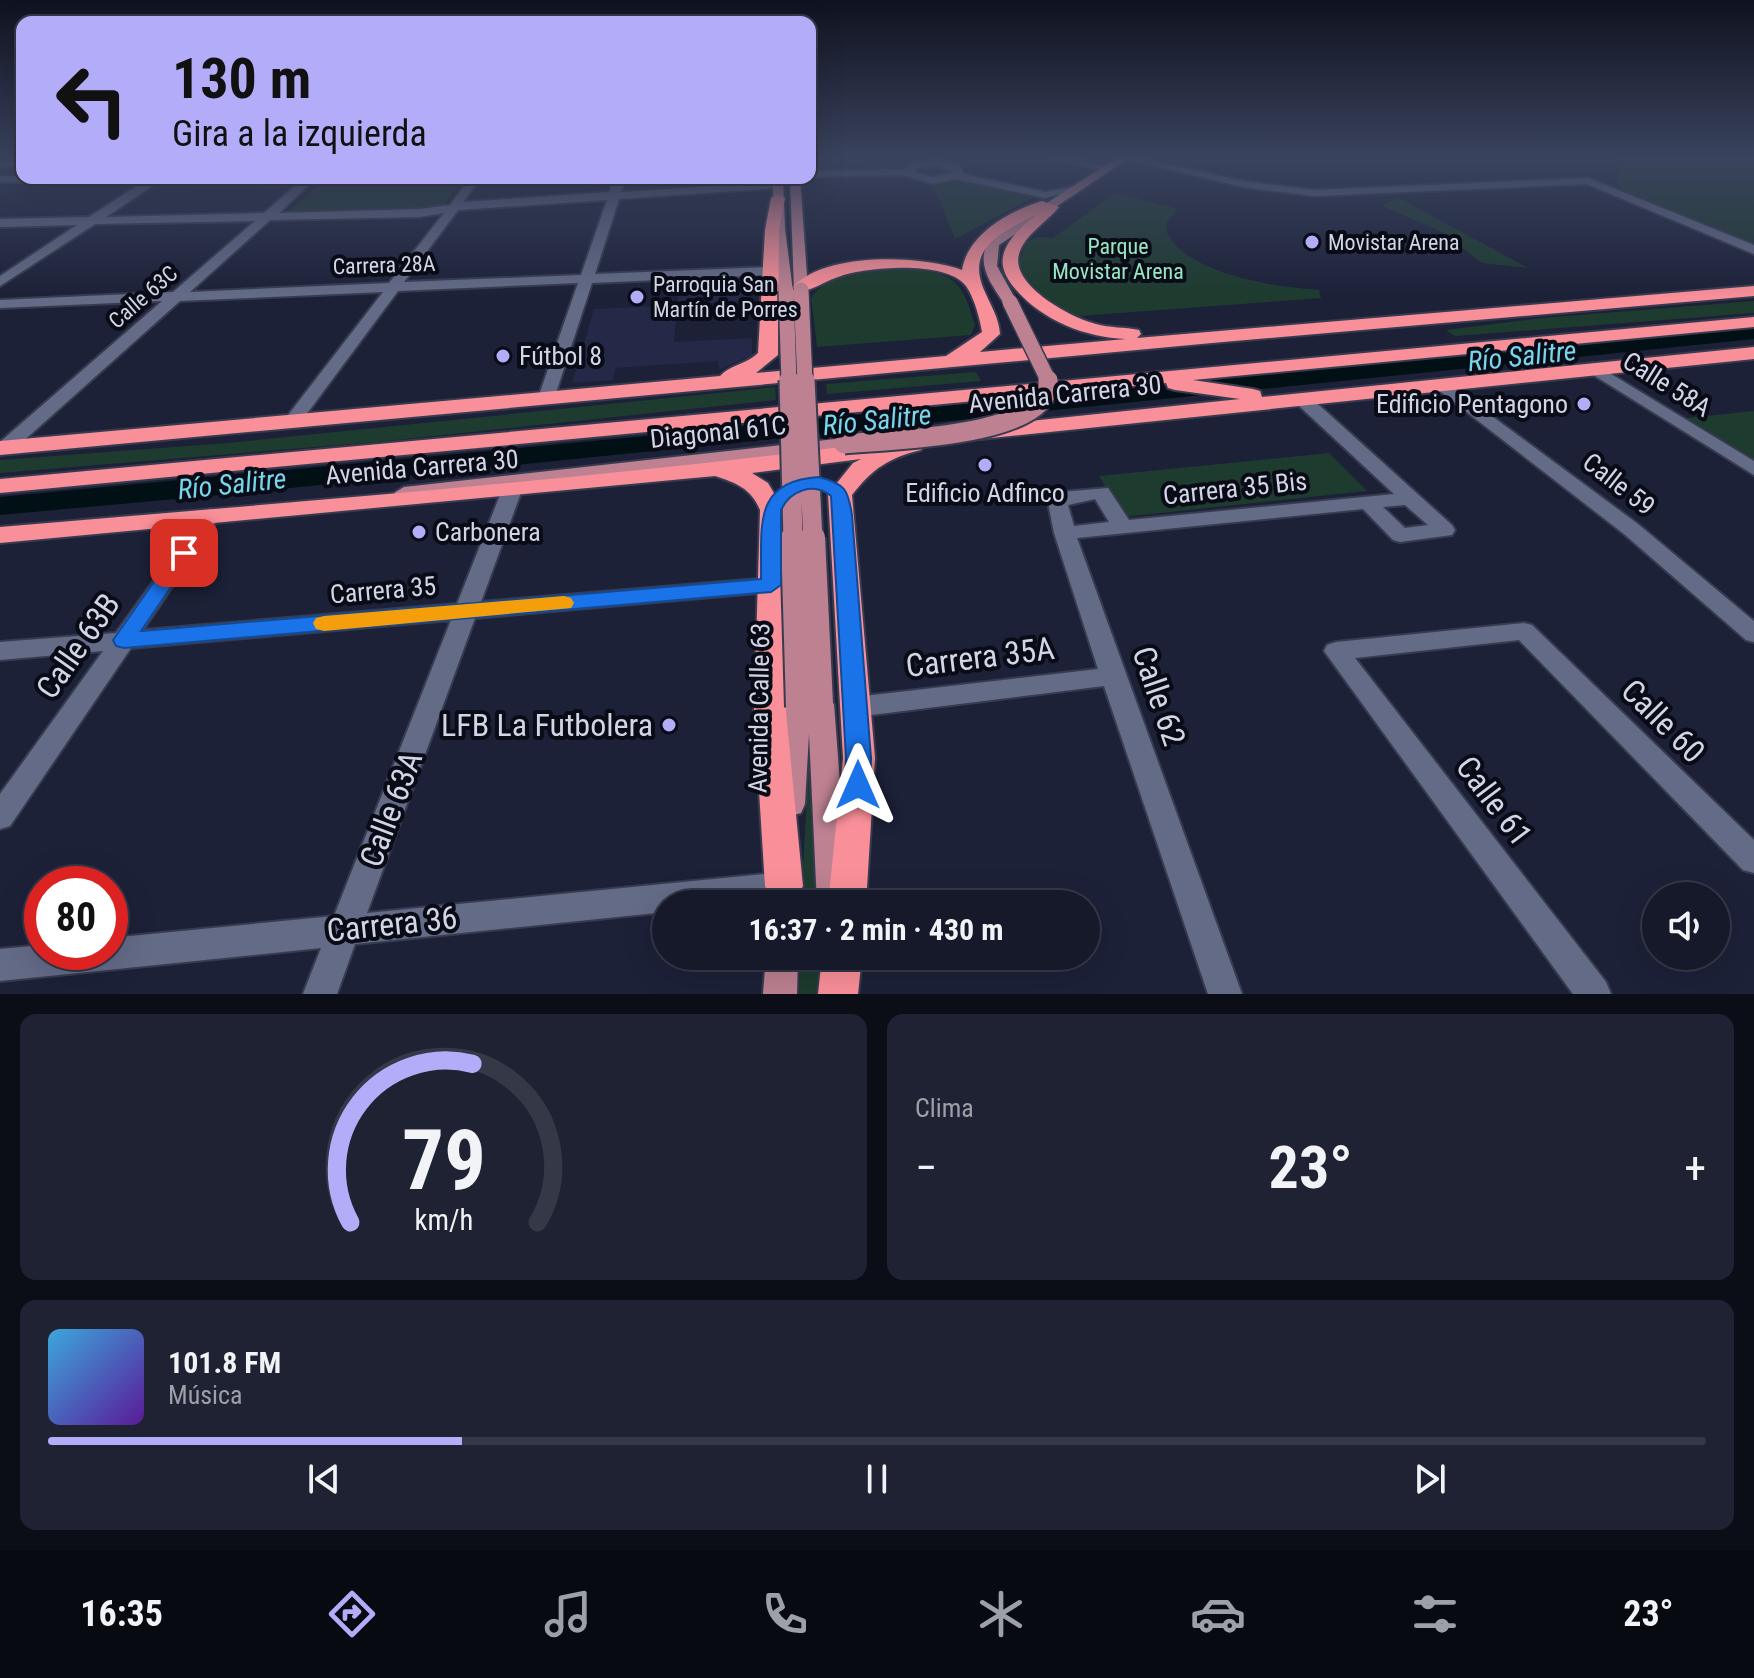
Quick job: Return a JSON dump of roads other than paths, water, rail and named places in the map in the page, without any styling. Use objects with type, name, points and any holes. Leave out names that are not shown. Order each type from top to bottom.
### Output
[{"type":"highway","points":[[684,386],[747,371],[768,355],[769,271],[776,204]]},
{"type":"highway","points":[[922,365],[973,349],[991,334],[991,323],[972,282],[969,261],[976,247],[1043,204]]},
{"type":"highway","points":[[1046,204],[1010,258],[1016,278],[1049,312],[1079,326],[1105,332],[1223,336]]},
{"type":"highway","points":[[796,289],[839,270],[902,265],[939,267],[972,282]]},
{"type":"highway","name":"Avenida Carrera 30","points":[[2,448],[1223,336],[1754,291]]},
{"type":"highway","name":"Avenida Carrera 30","points":[[0,486],[1754,322]]},
{"type":"highway","name":"Avenida Carrera 30","points":[[0,535],[710,470],[901,448],[985,432],[1754,353]]},
{"type":"highway","points":[[1095,382],[1155,382],[1303,400]]},
{"type":"highway","points":[[848,890],[857,798],[855,707],[840,494],[861,468],[901,448]]},
{"type":"highway","points":[[710,470],[750,479],[767,494],[772,510],[770,712],[784,890]]},
{"type":"highway","points":[[772,510],[784,492],[799,483],[819,482],[840,494]]},
{"type":"highway","points":[[838,994],[841,970]]},
{"type":"main road","name":"Avenida Calle 63","points":[[781,204],[796,289]]},
{"type":"main road","name":"Avenida Calle 63","points":[[795,204],[810,706],[831,890]]},
{"type":"main road","name":"Diagonal 61C","points":[[301,506],[996,425],[1025,415],[1041,404],[1049,383],[989,265],[989,250],[1045,204]]},
{"type":"main road","name":"Avenida Calle 63","points":[[785,890],[810,706]]},
{"type":"main road","points":[[780,994],[781,970]]},
{"type":"main road","points":[[836,970],[838,994]]},
{"type":"street","points":[[0,282],[116,204]]},
{"type":"street","name":"Calle 63C","points":[[2,448],[282,204]]},
{"type":"street","points":[[291,423],[456,204]]},
{"type":"street","points":[[0,223],[419,213],[506,204]]},
{"type":"street","points":[[547,398],[611,204]]},
{"type":"street","points":[[1644,204],[1754,250]]},
{"type":"street","name":"Carrera 28A","points":[[0,304],[769,271]]},
{"type":"street","name":"Calle 58A","points":[[1593,368],[1754,469]]},
{"type":"street","name":"Calle 59","points":[[1443,385],[1631,529],[1754,634]]},
{"type":"street","points":[[1303,400],[1445,530],[1400,535],[1368,503]]},
{"type":"street","name":"Calle 63A","points":[[320,994],[512,490]]},
{"type":"street","name":"Calle 62","points":[[1123,528],[1101,492],[1061,499],[1058,503],[1065,533],[1113,676],[1225,994]]},
{"type":"street","name":"Carrera 35 Bis","points":[[1065,533],[1411,498]]},
{"type":"street","name":"Calle 63B","points":[[0,817],[211,515]]},
{"type":"street","name":"Carrera 35","points":[[0,651],[771,585]]},
{"type":"street","name":"Calle 60","points":[[1336,651],[1524,631],[1754,860]]},
{"type":"street","name":"Calle 61","points":[[1336,651],[1594,994]]},
{"type":"street","name":"Carrera 35A","points":[[855,707],[1113,676]]},
{"type":"street","name":"Carrera 36","points":[[0,965],[345,928],[652,905]]},
{"type":"water","name":"Río Salitre","points":[[1754,324],[1754,339],[0,515],[0,497],[647,436]]},
{"type":"place","name":"Movistar Arena","points":[[1312,242]]},
{"type":"place","name":"Parroquia San Martín de Porres","points":[[637,297]]},
{"type":"place","name":"Fútbol 8","points":[[503,356]]},
{"type":"place","name":"Edificio Pentagono","points":[[1584,404]]},
{"type":"place","name":"Edificio Adfinco","points":[[985,465]]},
{"type":"place","name":"Carbonera","points":[[419,532]]},
{"type":"place","name":"LFB La Futbolera","points":[[669,725]]},
{"type":"park label","name":"Parque Movistar Arena","points":[[1118,258]]}]
